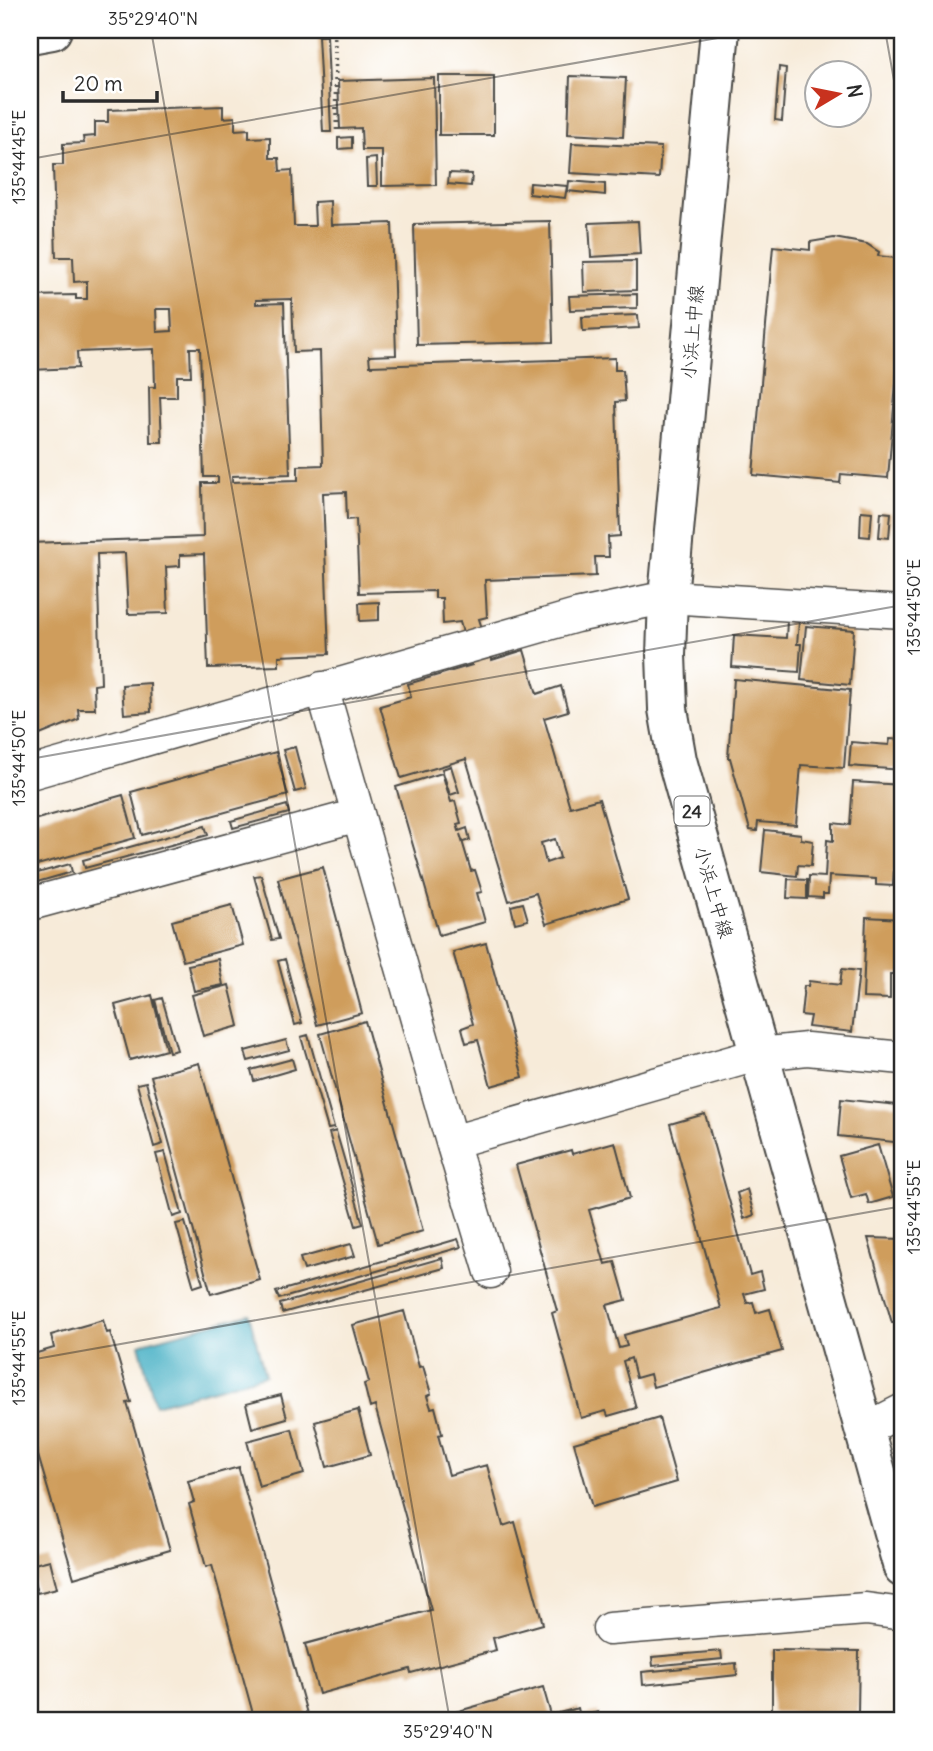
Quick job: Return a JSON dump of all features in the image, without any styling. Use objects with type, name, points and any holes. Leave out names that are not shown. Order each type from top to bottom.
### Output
[{"type":"main road","points":[[30,34],[52,30]]},
{"type":"main road","name":"小浜上中線","points":[[720,30],[668,597],[668,709],[677,760],[903,1568]]},
{"type":"street","points":[[30,773],[576,616],[668,597],[903,612]]},
{"type":"street","points":[[322,688],[491,1272]]},
{"type":"street","points":[[30,904],[358,815]]},
{"type":"street","points":[[452,1142],[760,1054],[807,1049],[903,1058]]},
{"type":"street","points":[[866,1429],[903,1410]]},
{"type":"street","points":[[609,1629],[866,1609],[903,1614]]},
{"type":"path","points":[[334,30],[337,132]]},
{"type":"water","points":[[249,1314],[265,1375],[155,1405],[139,1344]]},
{"type":"building","points":[[318,36],[327,36],[331,132],[323,132]]},
{"type":"building","points":[[779,67],[786,68],[782,121],[775,120]]},
{"type":"building","points":[[439,76],[494,76],[494,135],[439,135]]},
{"type":"building","points":[[570,76],[626,78],[623,137],[568,134]]},
{"type":"building","points":[[434,78],[436,185],[382,186],[382,150],[362,150],[361,128],[340,129],[338,81]]},
{"type":"building","points":[[223,106],[223,118],[235,117],[235,130],[249,129],[249,138],[270,137],[270,158],[279,158],[280,171],[292,170],[294,226],[315,226],[314,202],[330,201],[331,225],[392,223],[396,355],[369,356],[370,366],[615,358],[615,370],[623,370],[625,401],[616,402],[620,536],[608,537],[609,557],[595,557],[596,576],[485,580],[487,617],[479,619],[492,660],[524,650],[537,694],[561,686],[568,711],[544,718],[570,807],[599,799],[628,899],[546,924],[536,893],[509,901],[466,759],[401,778],[380,706],[411,697],[408,684],[472,665],[460,622],[443,624],[442,598],[435,598],[435,591],[359,593],[356,519],[347,520],[346,492],[323,493],[329,654],[279,656],[279,666],[208,668],[204,554],[180,555],[180,566],[166,567],[168,613],[128,614],[125,553],[97,554],[101,684],[94,685],[95,709],[78,709],[79,719],[30,739],[30,588],[36,588],[36,577],[31,577],[30,543],[203,537],[202,483],[218,483],[218,477],[204,477],[200,348],[190,348],[191,376],[177,376],[177,397],[160,397],[162,442],[150,442],[149,387],[155,387],[154,349],[77,352],[78,368],[30,370],[30,296],[76,295],[76,299],[87,299],[87,281],[74,282],[73,257],[56,257],[53,165],[63,165],[63,144],[84,143],[83,137],[95,136],[95,122],[108,122],[108,110]],"holes":[[[292,299],[294,352],[320,351],[323,465],[298,466],[298,480],[232,482],[232,476],[290,474],[284,303],[256,304],[256,300]],[[156,309],[171,309],[172,331],[157,332]],[[555,839],[560,858],[546,863],[541,843]]]},
{"type":"building","points":[[352,137],[352,148],[338,149],[338,138]]},
{"type":"building","points":[[572,143],[661,147],[659,178],[570,173]]},
{"type":"building","points":[[376,158],[377,186],[367,186],[366,159]]},
{"type":"building","points":[[449,173],[472,174],[471,186],[448,184]]},
{"type":"building","points":[[569,181],[605,184],[605,195],[568,191]]},
{"type":"building","points":[[530,183],[567,186],[565,198],[529,194]]},
{"type":"building","points":[[550,221],[553,342],[417,345],[414,224]]},
{"type":"building","points":[[638,221],[640,254],[591,257],[589,223]]},
{"type":"building","points":[[834,238],[867,244],[879,252],[878,256],[903,259],[903,301],[888,478],[841,474],[840,483],[753,475],[773,246],[810,250],[810,242]]},
{"type":"building","points":[[636,261],[636,290],[584,292],[583,262]]},
{"type":"building","points":[[637,294],[637,308],[570,310],[569,296]]},
{"type":"building","points":[[638,315],[639,328],[583,331],[582,317]]},
{"type":"building","points":[[861,511],[872,512],[870,537],[860,536]]},
{"type":"building","points":[[881,512],[891,513],[889,538],[879,537]]},
{"type":"building","points":[[379,602],[379,620],[360,621],[359,603]]},
{"type":"building","points":[[787,621],[799,622],[799,672],[732,667],[734,635],[786,638]]},
{"type":"building","points":[[806,626],[854,630],[850,685],[801,680]]},
{"type":"building","points":[[734,679],[850,690],[844,768],[801,765],[796,825],[758,822],[757,831],[750,830],[728,758]]},
{"type":"building","points":[[150,683],[151,712],[124,714],[122,685]]},
{"type":"building","points":[[890,739],[903,740],[903,770],[849,766],[851,742],[889,745]]},
{"type":"building","points":[[295,747],[306,789],[295,792],[283,750]]},
{"type":"building","points":[[276,752],[288,795],[142,835],[131,792]]},
{"type":"building","points":[[451,766],[459,792],[450,795],[442,769]]},
{"type":"building","points":[[442,773],[451,802],[455,801],[461,823],[457,824],[459,831],[467,828],[470,840],[463,842],[460,834],[471,871],[475,870],[482,892],[477,893],[485,922],[439,935],[396,787]]},
{"type":"building","points":[[853,782],[903,785],[901,871],[894,871],[893,886],[876,885],[876,879],[829,876],[828,894],[823,894],[823,898],[808,897],[809,876],[825,877],[827,840],[833,841],[833,823],[850,825]]},
{"type":"building","points":[[123,795],[135,838],[30,867],[30,821]]},
{"type":"building","points":[[287,805],[289,813],[233,828],[231,821]]},
{"type":"building","points":[[205,826],[208,835],[85,868],[83,860]]},
{"type":"building","points":[[765,830],[801,834],[801,839],[813,841],[811,866],[798,865],[797,876],[761,872]]},
{"type":"building","points":[[70,864],[72,872],[30,884],[30,875]]},
{"type":"building","points":[[323,867],[362,1013],[317,1025],[278,879]]},
{"type":"building","points":[[261,875],[279,939],[272,940],[254,876]]},
{"type":"building","points":[[788,879],[807,880],[807,899],[787,898]]},
{"type":"building","points":[[523,903],[528,920],[515,923],[511,906]]},
{"type":"building","points":[[232,905],[243,945],[183,961],[172,921]]},
{"type":"building","points":[[866,917],[903,919],[903,974],[890,974],[890,999],[863,998]]},
{"type":"building","points":[[486,943],[523,1077],[491,1086],[478,1040],[466,1043],[462,1028],[473,1024],[453,952]]},
{"type":"building","points":[[218,959],[223,985],[194,991],[188,965]]},
{"type":"building","points":[[285,959],[302,1023],[295,1025],[278,961]]},
{"type":"building","points":[[842,969],[859,971],[852,1032],[808,1027],[810,1016],[801,1015],[804,986],[808,986],[809,981],[840,985]]},
{"type":"building","points":[[229,985],[239,1026],[203,1036],[192,995]]},
{"type":"building","points":[[152,995],[166,1050],[130,1060],[115,1005]]},
{"type":"building","points":[[162,998],[177,1050],[169,1052],[155,1000]]},
{"type":"building","points":[[365,1021],[423,1231],[378,1244],[320,1034]]},
{"type":"building","points":[[308,1035],[334,1128],[328,1129],[301,1037]]},
{"type":"building","points":[[286,1040],[289,1050],[248,1061],[245,1051]]},
{"type":"building","points":[[292,1059],[295,1069],[254,1081],[251,1070]]},
{"type":"building","points":[[199,1063],[260,1280],[211,1294],[151,1076]]},
{"type":"building","points":[[146,1082],[163,1144],[154,1147],[137,1084]]},
{"type":"building","points":[[900,1082],[903,1082],[903,1143],[838,1136],[841,1099],[897,1105]]},
{"type":"building","points":[[705,1114],[750,1275],[760,1272],[764,1289],[744,1294],[747,1303],[753,1302],[756,1313],[770,1309],[782,1351],[653,1387],[650,1374],[636,1378],[631,1358],[623,1361],[636,1408],[608,1416],[606,1411],[581,1418],[552,1313],[557,1311],[516,1165],[571,1150],[572,1154],[615,1142],[630,1198],[589,1210],[605,1264],[615,1262],[626,1300],[607,1305],[619,1348],[627,1346],[624,1335],[721,1308],[670,1124]]},
{"type":"building","points":[[336,1131],[363,1224],[356,1226],[329,1133]]},
{"type":"building","points":[[878,1145],[893,1197],[869,1204],[866,1194],[851,1198],[839,1156]]},
{"type":"building","points":[[165,1152],[182,1214],[173,1217],[156,1154]]},
{"type":"building","points":[[747,1189],[754,1215],[744,1219],[737,1193]]},
{"type":"building","points":[[185,1222],[203,1284],[194,1287],[176,1224]]},
{"type":"building","points":[[868,1238],[903,1239],[903,1323],[892,1323]]},
{"type":"building","points":[[458,1239],[461,1247],[279,1299],[276,1292]]},
{"type":"building","points":[[351,1244],[355,1256],[304,1270],[300,1258]]},
{"type":"building","points":[[442,1258],[444,1268],[282,1313],[280,1304]]},
{"type":"building","points":[[404,1311],[419,1367],[423,1366],[431,1394],[427,1396],[431,1408],[435,1407],[442,1434],[438,1435],[449,1475],[487,1465],[503,1526],[515,1522],[543,1624],[493,1638],[496,1650],[411,1673],[410,1669],[319,1694],[305,1644],[431,1610],[375,1406],[370,1408],[364,1384],[369,1382],[353,1325]]},
{"type":"building","points":[[103,1320],[107,1333],[110,1332],[131,1402],[127,1403],[170,1550],[74,1578],[30,1428],[30,1355],[54,1348],[51,1335]]},
{"type":"building","points":[[281,1395],[287,1418],[252,1428],[246,1404]]},
{"type":"building","points":[[358,1410],[370,1455],[327,1467],[315,1422]]},
{"type":"building","points":[[659,1418],[677,1482],[592,1507],[574,1443]]},
{"type":"building","points":[[292,1429],[304,1474],[259,1487],[247,1441]]},
{"type":"building","points":[[239,1467],[309,1721],[255,1721],[212,1565],[206,1567],[189,1504],[194,1502],[188,1481]]},
{"type":"building","points":[[50,1560],[57,1588],[37,1593],[30,1565]]},
{"type":"building","points":[[772,1650],[859,1651],[858,1713],[772,1712]]},
{"type":"building","points":[[721,1651],[722,1659],[653,1666],[652,1657]]},
{"type":"building","points":[[736,1663],[737,1675],[643,1685],[642,1672]]},
{"type":"building","points":[[543,1687],[551,1715],[578,1708],[580,1717],[598,1712],[601,1721],[424,1721]]}]
